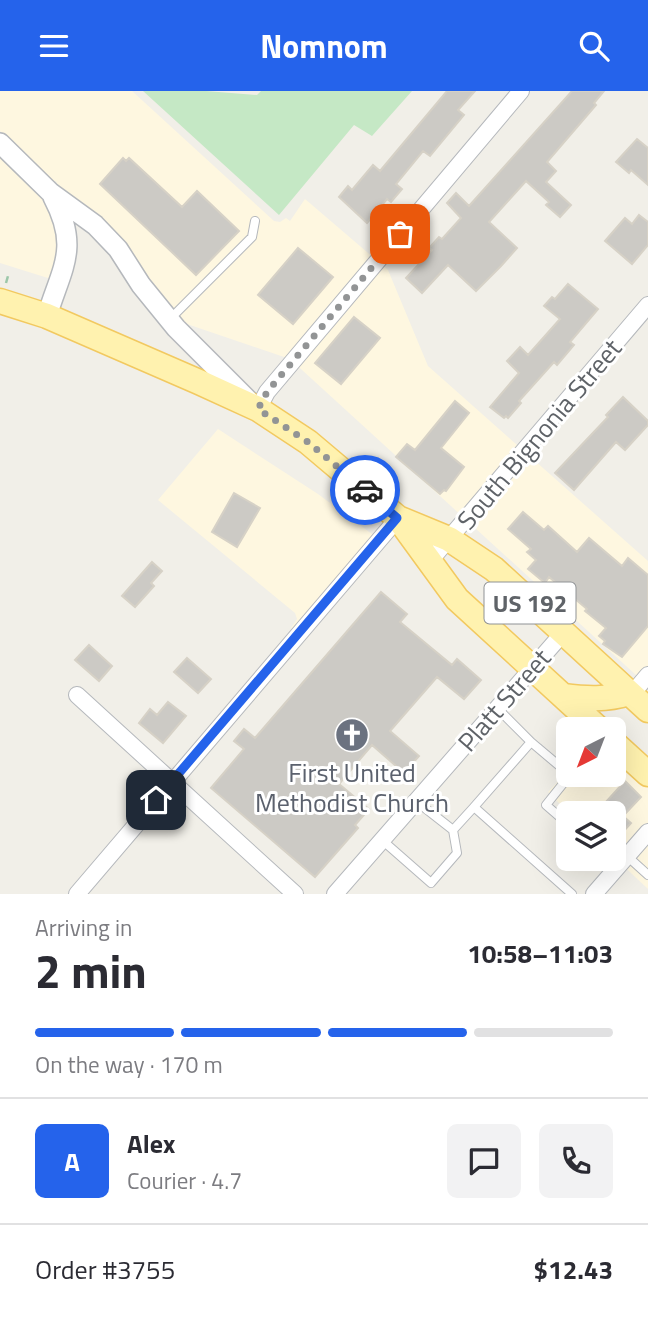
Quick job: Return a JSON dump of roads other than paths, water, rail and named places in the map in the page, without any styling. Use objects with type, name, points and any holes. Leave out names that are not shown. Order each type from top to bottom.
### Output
[{"type":"main road","name":"US 192","points":[[0,300],[47,316],[258,409],[308,442],[397,518],[457,599],[586,717]]},
{"type":"main road","name":"US 192","points":[[397,518],[449,539],[494,569],[636,699]]},
{"type":"main road","points":[[563,696],[636,699]]},
{"type":"main road","points":[[626,754],[648,774]]},
{"type":"street","points":[[0,143],[51,193],[95,225],[118,249],[141,285],[169,320],[258,409],[275,382],[521,91]]},
{"type":"street","points":[[47,316],[67,257],[65,219],[51,193]]},
{"type":"street","name":"South Bignonia Street","points":[[429,562],[648,305]]},
{"type":"street","points":[[77,894],[397,518]]},
{"type":"street","name":"Platt Street","points":[[335,894],[563,633]]},
{"type":"street","points":[[636,699],[648,675]]},
{"type":"street","points":[[77,695],[295,894]]},
{"type":"street","points":[[626,853],[648,832]]},
{"type":"street","points":[[594,894],[610,871]]},
{"type":"lane","points":[[169,320],[252,237],[255,221]]},
{"type":"lane","points":[[497,708],[556,763]]},
{"type":"lane","points":[[453,829],[531,742]]},
{"type":"lane","points":[[556,814],[546,805],[560,787]]},
{"type":"lane","points":[[382,840],[430,884],[457,853],[453,829],[416,801]]},
{"type":"lane","points":[[474,807],[572,894]]},
{"type":"lane","points":[[626,865],[648,875]]},
{"type":"place","name":"First United Methodist Church","points":[[352,735]]}]
